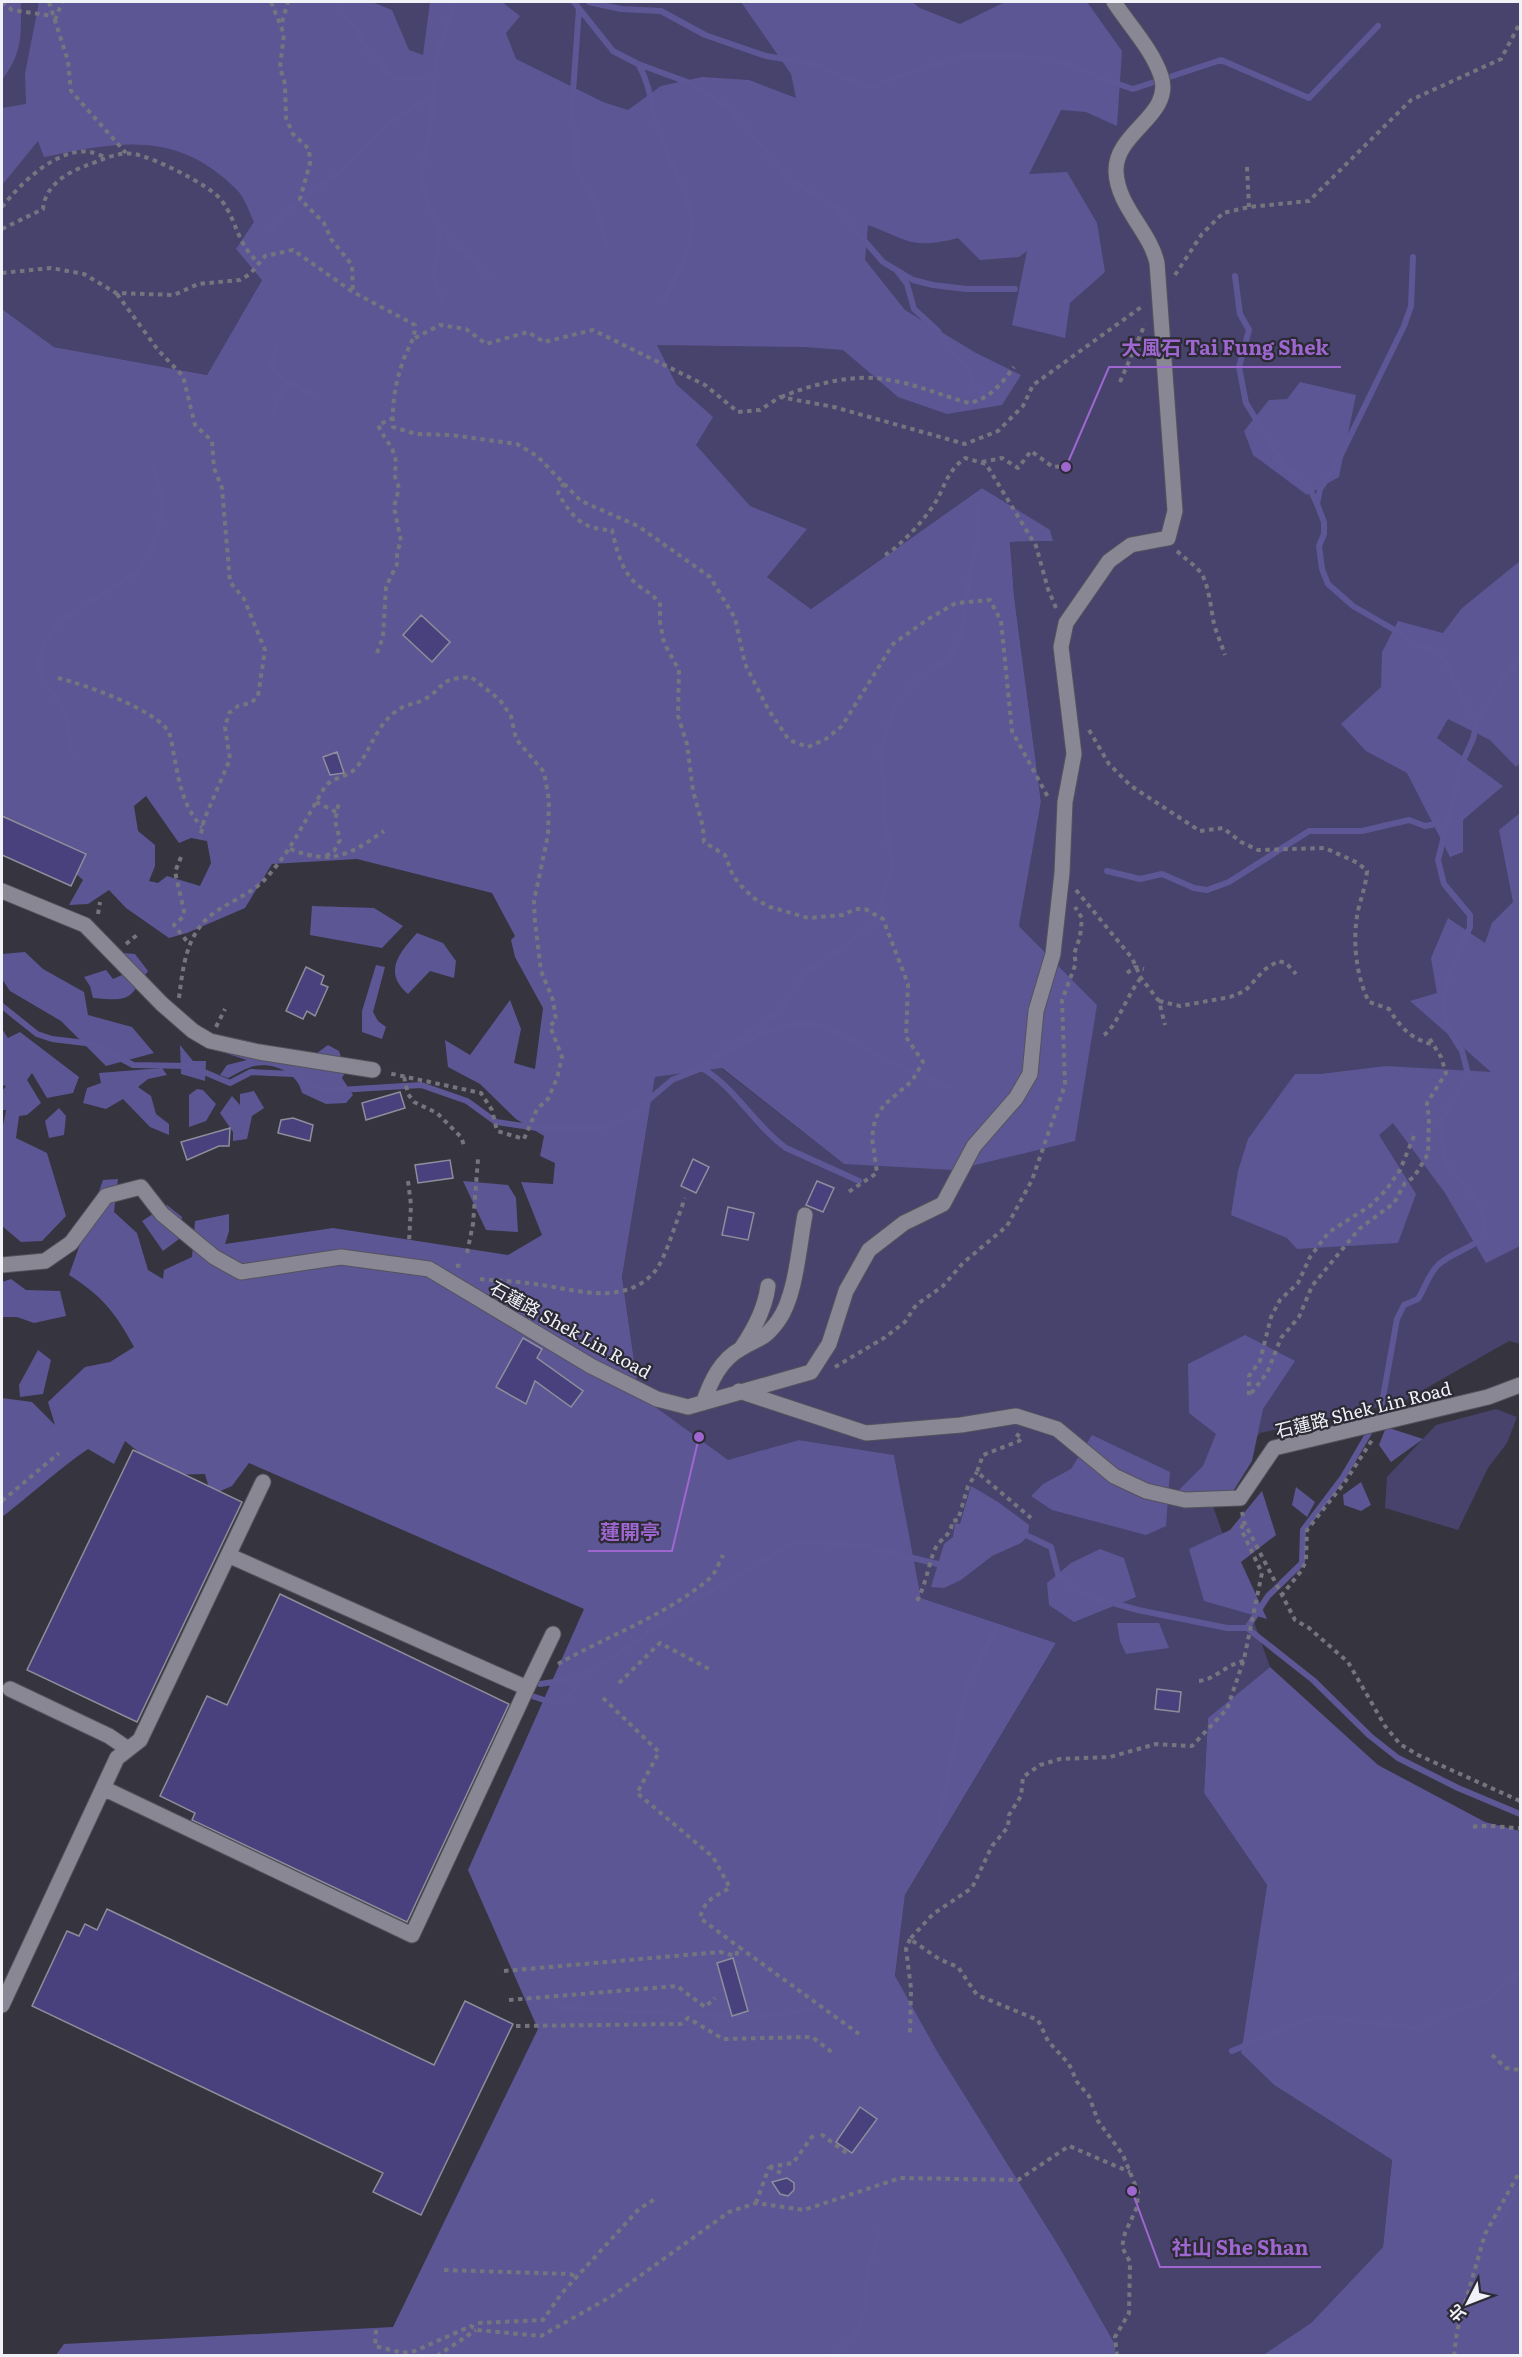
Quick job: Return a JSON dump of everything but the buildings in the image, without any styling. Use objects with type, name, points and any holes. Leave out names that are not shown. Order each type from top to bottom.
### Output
[{"type":"street","points":[[811,1372],[829,1344],[846,1291],[870,1250],[904,1223],[943,1204],[974,1146],[1016,1098],[1030,1074],[1036,1011],[1053,954],[1062,873],[1065,802],[1074,754],[1061,647],[1066,627],[1109,561],[1131,545],[1168,538],[1175,511],[1156,257],[1123,197],[1116,169],[1122,145],[1161,100],[1162,81],[1155,63],[1114,2]]},
{"type":"street","points":[[2,891],[84,925],[193,1032],[210,1041],[258,1052],[373,1070]]},
{"type":"street","name":"石蓮路 Shek Lin Road","points":[[2,1265],[45,1261],[70,1243],[106,1196],[141,1187],[162,1215],[214,1257],[242,1272],[340,1257],[429,1269],[591,1366],[657,1399],[688,1407],[739,1390],[811,1372]]},
{"type":"street","points":[[703,1403],[712,1379],[727,1359],[742,1347],[762,1340],[779,1320],[796,1274],[805,1215]]},
{"type":"street","points":[[742,1347],[766,1302],[768,1286]]},
{"type":"street","name":"石蓮路 Shek Lin Road","points":[[1240,1498],[1274,1448],[1488,1397],[1521,1385]]},
{"type":"street","points":[[739,1390],[866,1433],[961,1425],[1016,1416],[1057,1430],[1114,1476],[1146,1491],[1185,1500],[1240,1498]]},
{"type":"street","points":[[2,2005],[117,1758],[140,1740],[230,1556],[263,1482]]},
{"type":"street","points":[[230,1556],[529,1683]]},
{"type":"street","points":[[103,1788],[412,1935],[553,1634]]},
{"type":"street","points":[[10,1689],[109,1736],[128,1749]]},
{"type":"path","points":[[2,2],[12,10],[54,18]]},
{"type":"path","points":[[49,2],[68,61],[72,91],[127,154]]},
{"type":"path","points":[[54,18],[62,2]]},
{"type":"path","points":[[272,2],[284,34],[280,67],[285,84],[286,118],[293,134],[309,149],[310,163],[300,199],[324,222],[331,239],[352,265],[353,292]]},
{"type":"path","points":[[281,23],[288,2]]},
{"type":"path","points":[[1159,294],[1170,299],[1175,276],[1202,234],[1223,213],[1249,207],[1309,201],[1411,100],[1501,59],[1521,22]]},
{"type":"path","points":[[2,207],[37,172],[65,155],[88,152],[108,158]]},
{"type":"path","points":[[2,230],[43,209],[44,200],[53,185],[71,171],[108,158],[134,154],[179,172],[221,198],[231,214],[236,234],[249,255],[259,263]]},
{"type":"path","points":[[1247,166],[1249,207]]},
{"type":"path","points":[[116,293],[174,295],[198,284],[240,280],[250,274],[265,256],[293,250],[353,292],[415,325],[415,338],[404,359],[391,402],[393,427],[417,434],[451,435],[517,444],[537,456],[582,501],[638,526],[710,577],[735,618],[745,664],[768,709],[789,740],[808,747],[826,739],[842,726],[893,644],[928,619],[956,603],[990,600],[1001,621],[1012,731],[1052,803]]},
{"type":"path","points":[[2,273],[51,268],[84,274],[116,293],[158,350],[183,376],[195,425],[212,441],[214,468],[222,488],[230,582],[244,599],[266,650],[258,696],[251,703],[238,706],[229,713],[225,727],[230,759],[200,837]]},
{"type":"path","points":[[1120,381],[1159,294]]},
{"type":"path","points":[[780,397],[855,412],[965,444],[998,430],[1023,406],[1033,385],[1159,294]]},
{"type":"path","points":[[415,338],[440,325],[466,329],[486,344],[528,332],[544,342],[593,330],[705,386],[738,412],[760,410],[780,397],[803,388],[841,381],[888,379],[969,403],[979,401],[993,392],[1014,367]]},
{"type":"path","points":[[377,653],[383,637],[386,587],[397,564],[397,552],[401,541],[394,507],[399,488],[394,474],[398,463],[393,448],[385,441],[378,425],[393,418]]},
{"type":"path","points":[[981,462],[1002,458],[1018,468],[1031,451],[1053,467],[1065,466]]},
{"type":"path","points":[[885,555],[900,546],[939,496],[941,486],[953,467],[964,458],[981,462],[986,464],[1036,546],[1048,589],[1066,627]]},
{"type":"path","points":[[564,483],[558,493],[566,506],[583,525],[598,530],[612,530],[616,550],[625,567],[637,585],[648,591],[660,604],[660,622],[664,643],[678,670],[678,716],[687,744],[691,781],[704,842],[725,855],[733,876],[754,899],[770,907],[808,918],[843,915],[855,909],[873,912],[883,919],[897,952],[908,984],[906,1036],[923,1062],[912,1081],[884,1105],[875,1119],[872,1138],[878,1173],[847,1193]]},
{"type":"path","points":[[1168,538],[1178,553],[1194,565],[1203,576],[1206,594],[1213,607],[1213,619],[1225,655]]},
{"type":"path","points":[[176,1016],[184,958],[189,944],[202,925],[214,913],[252,891],[265,880],[290,849],[326,785],[336,776],[349,775],[358,766],[374,735],[400,708],[423,700],[442,682],[471,677],[500,700],[511,716],[516,739],[544,772],[549,800],[548,835],[534,901],[535,922],[541,971],[553,1000],[556,1020],[550,1026],[562,1057],[548,1099],[537,1110],[524,1139],[497,1131],[492,1110],[481,1093],[373,1070]]},
{"type":"path","points":[[58,678],[119,699],[155,718],[168,730],[182,796],[192,817],[202,828]]},
{"type":"path","points":[[1087,724],[1093,741],[1109,764],[1131,786],[1200,831],[1223,828],[1241,842],[1258,850],[1325,848],[1358,863],[1367,871],[1365,891],[1358,910],[1355,930],[1360,985],[1369,1002],[1389,1009],[1400,1027],[1415,1040],[1431,1044]]},
{"type":"path","points":[[316,802],[336,812]]},
{"type":"path","points":[[326,857],[334,851],[340,840],[335,821],[339,802]]},
{"type":"path","points":[[290,849],[316,858],[351,853],[384,831]]},
{"type":"path","points":[[181,857],[175,872],[184,911],[183,917],[174,925],[189,944]]},
{"type":"path","points":[[1062,873],[1132,958],[1141,978],[1159,1001],[1165,1025]]},
{"type":"path","points":[[811,1372],[826,1372],[843,1363],[884,1338],[904,1322],[916,1305],[943,1286],[963,1263],[1007,1226],[1032,1180],[1065,1085],[1062,1000],[1076,963],[1074,954],[1080,937],[1082,918],[1074,907],[1076,890],[1062,873]]},
{"type":"path","points":[[1159,1001],[1180,1006],[1230,997],[1245,991],[1264,970],[1278,961],[1286,963],[1296,974]]},
{"type":"path","points":[[1127,973],[1135,967],[1144,969]]},
{"type":"path","points":[[1104,1035],[1112,1029],[1130,990],[1141,978]]},
{"type":"path","points":[[211,1037],[225,1009]]},
{"type":"path","points":[[1414,1136],[1400,1170],[1386,1190],[1370,1206],[1329,1232],[1310,1257],[1298,1283],[1280,1300],[1271,1317],[1260,1361],[1249,1376],[1249,1396],[1261,1383],[1281,1338],[1299,1317],[1312,1286],[1359,1229],[1394,1203],[1405,1183],[1414,1177],[1428,1154],[1430,1119],[1427,1103],[1446,1072],[1441,1057],[1428,1036]]},
{"type":"path","points":[[404,1077],[408,1095],[414,1102],[437,1113],[460,1137],[465,1148]]},
{"type":"path","points":[[467,1253],[473,1224],[478,1159]]},
{"type":"path","points":[[408,1181],[412,1215],[409,1242]]},
{"type":"path","points":[[453,1284],[466,1278],[535,1284],[590,1294],[613,1292],[640,1284],[657,1269],[685,1198]]},
{"type":"path","points":[[917,1601],[925,1585],[936,1547],[947,1538],[952,1521],[958,1520],[968,1486],[977,1472],[983,1455],[1022,1438],[997,1419]]},
{"type":"path","points":[[1281,1594],[1302,1570],[1306,1560],[1307,1530],[1359,1461],[1378,1423]]},
{"type":"path","points":[[2,1501],[59,1453]]},
{"type":"path","points":[[977,1472],[1031,1518]]},
{"type":"path","points":[[1240,1498],[1244,1522],[1295,1620],[1309,1628],[1348,1662],[1385,1726],[1400,1744],[1419,1755],[1521,1801]]},
{"type":"path","points":[[910,2034],[911,1988],[906,1949],[910,1939],[933,1914],[972,1888],[992,1845],[1008,1827],[1009,1815],[1021,1796],[1023,1777],[1040,1765],[1060,1759],[1110,1757],[1156,1744],[1192,1746],[1227,1709],[1244,1660],[1262,1573],[1241,1529],[1244,1522]]},
{"type":"path","points":[[529,1683],[594,1643],[647,1619],[711,1578],[723,1555]]},
{"type":"path","points":[[619,1683],[660,1643],[711,1670]]},
{"type":"path","points":[[1199,1681],[1209,1680],[1223,1667],[1244,1660]]},
{"type":"path","points":[[603,1698],[659,1752],[637,1793],[713,1857],[730,1888],[709,1899],[700,1918],[859,2034]]},
{"type":"path","points":[[1473,1827],[1483,1825],[1502,1829],[1521,1828]]},
{"type":"path","points":[[910,1939],[939,1959],[958,1966],[977,1995],[1038,2020],[1048,2041],[1069,2064],[1077,2082],[1089,2096],[1098,2121],[1123,2155],[1138,2192],[1137,2207],[1125,2233],[1122,2247],[1130,2262],[1128,2313],[1115,2337],[1117,2355]]},
{"type":"path","points":[[504,1971],[720,1952],[736,1956],[739,1947]]},
{"type":"path","points":[[509,2000],[676,1986],[705,2007],[715,1998]]},
{"type":"path","points":[[516,2026],[681,2024],[688,2018],[723,2039],[812,2037],[833,2053]]},
{"type":"path","points":[[1492,2055],[1506,2068],[1521,2070]]},
{"type":"path","points":[[769,2167],[793,2163],[814,2134]]},
{"type":"path","points":[[821,2134],[849,2155]]},
{"type":"path","points":[[376,2330],[375,2346],[403,2353],[415,2351],[471,2326],[477,2330],[541,2336],[612,2296],[729,2212],[756,2203],[804,2210],[900,2178],[1018,2180],[1069,2146],[1130,2172]]},
{"type":"path","points":[[756,2203],[769,2167]]},
{"type":"path","points":[[769,2167],[781,2173]]},
{"type":"path","points":[[1454,2355],[1457,2331],[1485,2234],[1521,2171]]},
{"type":"path","points":[[478,2323],[543,2320],[561,2294],[639,2210],[655,2199]]},
{"type":"path","points":[[444,2270],[570,2274],[577,2277]]},
{"type":"path","points":[[437,2355],[477,2330]]},
{"type":"shaded area","points":[[2,2],[1520,2],[1520,1344],[1509,1341],[1402,1402],[1260,1433],[1209,1495],[1270,1667],[1208,1718],[1204,1793],[1267,1885],[1241,2053],[1274,2085],[1392,2160],[1383,2247],[1311,2323],[1263,2355],[1114,2355],[1116,2346],[1060,2248],[937,2051],[895,1977],[905,1895],[1056,1643],[921,1598],[894,1455],[799,1440],[728,1461],[639,1395],[622,1277],[655,1077],[721,1068],[844,1164],[1097,1005],[1019,926],[1041,802],[1014,596],[1010,542],[1052,541],[1050,531],[982,488],[811,609],[544,415],[262,280],[207,375],[54,347],[2,309]]},
{"type":"shaded area","points":[[2,2],[21,2],[21,34],[14,61],[2,80]]},
{"type":"shaded area","points":[[39,2],[372,2],[392,10],[409,50],[423,55],[430,2],[502,2],[520,16],[506,33],[516,59],[603,102],[628,110],[661,86],[702,77],[749,80],[796,98],[791,74],[741,2],[912,2],[920,8],[960,24],[1005,2],[1087,2],[1122,51],[1117,126],[1086,112],[1061,110],[1029,174],[1067,172],[1097,223],[1105,272],[1070,303],[1065,338],[1012,325],[1027,251],[1019,257],[980,260],[958,238],[943,242],[911,242],[868,225],[865,260],[905,310],[976,353],[1021,375],[1002,405],[947,414],[898,397],[843,350],[805,347],[657,345],[676,384],[713,417],[696,445],[750,506],[807,529],[767,577],[811,609],[982,488],[1050,530],[1053,541],[1010,542],[1014,596],[1041,802],[1019,926],[1097,1005],[1075,1141],[954,1170],[844,1164],[722,1068],[655,1077],[622,1277],[639,1395],[728,1460],[799,1440],[894,1455],[921,1598],[1056,1643],[905,1895],[895,1976],[937,2051],[1060,2248],[1116,2346],[1114,2355],[56,2355],[64,2344],[393,2327],[538,2029],[468,1870],[584,1609],[249,1463],[232,1486],[211,1495],[205,1474],[167,1475],[125,1441],[114,1464],[88,1449],[2,1517],[2,1398],[32,1402],[55,1425],[48,1402],[85,1367],[110,1362],[134,1347],[107,1306],[69,1275],[103,1180],[118,1179],[114,1212],[137,1233],[148,1270],[163,1279],[164,1270],[192,1257],[195,1221],[229,1214],[229,1231],[225,1244],[333,1228],[508,1255],[542,1235],[521,1182],[553,1184],[555,1163],[540,1156],[544,1136],[516,1119],[480,1084],[448,1067],[445,1040],[470,1055],[510,1000],[521,1029],[514,1063],[535,1069],[543,1008],[515,957],[511,940],[515,936],[492,893],[357,859],[272,864],[245,908],[187,933],[169,938],[126,908],[109,890],[88,904],[69,905],[83,880],[63,862],[20,839],[2,842],[2,309],[54,347],[207,375],[262,280],[236,249],[254,222],[242,197],[215,170],[192,157],[169,149],[146,145],[122,145],[97,147],[44,157],[38,141],[2,185],[2,108],[26,104],[25,74]],"holes":[[[146,796],[179,843],[191,838],[207,841],[211,863],[200,886],[167,876],[158,883],[149,881],[155,866],[155,845],[138,831],[134,806]]]},
{"type":"shaded area","points":[[1300,382],[1356,395],[1339,477],[1307,495],[1253,455],[1244,431],[1269,400],[1287,399]]},
{"type":"shaded area","points":[[1520,561],[1520,763],[1516,767],[1490,740],[1448,719],[1437,738],[1503,786],[1463,820],[1463,852],[1450,857],[1407,773],[1366,751],[1341,724],[1381,687],[1382,652],[1398,621],[1443,633],[1462,608]]},
{"type":"shaded area","points":[[1520,813],[1520,1246],[1486,1263],[1445,1193],[1393,1123],[1379,1135],[1416,1194],[1398,1243],[1297,1249],[1287,1238],[1231,1215],[1238,1171],[1248,1139],[1295,1074],[1320,1074],[1386,1066],[1491,1072],[1410,1001],[1437,993],[1431,958],[1448,918],[1485,943],[1492,923],[1513,902],[1499,830]]},
{"type":"shaded area","points":[[312,906],[374,908],[403,926],[382,948],[310,935]]},
{"type":"shaded area","points":[[417,933],[443,943],[456,961],[454,978],[430,971],[408,994],[396,978],[396,962]]},
{"type":"shaded area","points":[[25,952],[43,969],[84,992],[88,1015],[132,1027],[154,1053],[106,1066],[61,1021],[10,991],[2,979],[2,954]]},
{"type":"shaded area","points":[[124,953],[135,954],[148,971],[132,994],[127,997],[121,999],[93,998],[90,986],[84,977],[106,970],[113,979],[122,975]]},
{"type":"shaded area","points":[[376,965],[385,967],[373,1012],[378,1021],[386,1027],[382,1039],[362,1032],[362,1011]]},
{"type":"shaded area","points":[[2,1029],[8,1038],[20,1032],[79,1077],[73,1093],[47,1098],[32,1073],[27,1080],[41,1103],[27,1115],[19,1116],[16,1138],[47,1153],[66,1216],[42,1241],[21,1242],[2,1226],[2,1131],[6,1110],[2,1110],[2,1091],[6,1086],[2,1085]]},
{"type":"shaded area","points":[[180,1045],[193,1061],[206,1061],[205,1081],[181,1074]]},
{"type":"shaded area","points":[[328,1045],[339,1051],[346,1071],[342,1078],[353,1095],[346,1103],[326,1104],[302,1093],[300,1086],[291,1075],[284,1070],[270,1066],[254,1066],[228,1078],[220,1075],[227,1065],[247,1060],[209,1048],[317,1053]]},
{"type":"shaded area","points":[[162,1068],[167,1075],[148,1079],[138,1087],[151,1096],[156,1114],[169,1124],[169,1135],[150,1127],[123,1099],[106,1109],[83,1103],[87,1088],[101,1083],[99,1073]]},
{"type":"shaded area","points":[[197,1089],[203,1090],[216,1104],[206,1121],[189,1127],[189,1095]]},
{"type":"shaded area","points":[[254,1091],[264,1108],[252,1116],[247,1139],[233,1141],[233,1132],[220,1113],[232,1096],[240,1105],[240,1094]]},
{"type":"shaded area","points":[[59,1108],[66,1116],[64,1135],[49,1138],[45,1121]]},
{"type":"shaded area","points":[[463,1181],[508,1185],[516,1198],[518,1232],[486,1230]]},
{"type":"shaded area","points":[[167,1205],[182,1217],[179,1239],[163,1251],[142,1221]]},
{"type":"shaded area","points":[[11,1279],[26,1290],[60,1291],[66,1316],[34,1323],[17,1317],[2,1317],[2,1282]]},
{"type":"shaded area","points":[[1245,1335],[1295,1361],[1263,1409],[1252,1461],[1224,1506],[1183,1508],[1179,1490],[1203,1466],[1216,1434],[1189,1413],[1188,1364]]},
{"type":"shaded area","points":[[38,1350],[51,1360],[43,1394],[20,1397],[19,1385]]},
{"type":"shaded area","points":[[1496,1409],[1517,1417],[1507,1443],[1488,1468],[1458,1530],[1385,1508],[1387,1477],[1436,1425]]},
{"type":"shaded area","points":[[1386,1427],[1423,1439],[1391,1462],[1379,1445]]},
{"type":"shaded area","points":[[1092,1435],[1170,1472],[1166,1526],[1146,1535],[1052,1510],[1031,1496],[1043,1484],[1071,1469]]},
{"type":"shaded area","points":[[1361,1482],[1371,1505],[1361,1511],[1344,1505],[1343,1495]]},
{"type":"shaded area","points":[[971,1486],[1029,1525],[1028,1536],[1021,1543],[992,1556],[961,1580],[944,1588],[931,1587],[944,1544],[953,1537],[955,1523],[960,1524]]},
{"type":"shaded area","points":[[1296,1487],[1315,1502],[1307,1517],[1292,1505]]},
{"type":"shaded area","points":[[1262,1491],[1276,1535],[1241,1562],[1267,1619],[1204,1601],[1189,1549],[1230,1530]]},
{"type":"shaded area","points":[[1100,1549],[1124,1558],[1136,1597],[1074,1622],[1049,1605],[1047,1583],[1071,1563]]},
{"type":"shaded area","points":[[1117,1623],[1159,1623],[1169,1648],[1126,1654],[1120,1641]]},
{"type":"shaded area","points":[[1270,1667],[1378,1765],[1485,1822],[1520,1831],[1520,2355],[1263,2355],[1311,2323],[1383,2247],[1392,2160],[1274,2085],[1241,2053],[1267,1885],[1204,1793],[1208,1718]]},
{"type":"waterway","points":[[334,2],[357,31],[367,50],[394,78],[427,78],[437,72]]},
{"type":"waterway","points":[[455,2],[437,53],[432,117],[421,176],[427,201],[441,227],[489,278]]},
{"type":"waterway","points":[[574,2],[613,51],[638,64],[690,83],[729,108],[790,179],[835,207],[883,262],[913,280],[933,285],[966,289],[1015,289]]},
{"type":"waterway","points":[[589,2],[621,9],[661,11],[705,35],[766,56],[819,65],[837,75],[870,87],[932,65],[968,56],[1019,56],[1064,62],[1133,89],[1221,60],[1309,98],[1378,26]]},
{"type":"waterway","points":[[579,9],[571,119],[577,131],[577,170],[597,206],[608,249]]},
{"type":"waterway","points":[[639,65],[647,86],[660,137],[680,180],[690,210],[688,249],[664,301]]},
{"type":"waterway","points":[[270,231],[292,207],[338,173],[385,126],[434,94]]},
{"type":"waterway","points":[[441,227],[434,274],[442,302]]},
{"type":"waterway","points":[[1413,257],[1411,306],[1404,326],[1336,465],[1320,489],[1317,504],[1324,522],[1324,534],[1319,546],[1322,569],[1328,584],[1353,606],[1405,636],[1413,644],[1436,650],[1445,660],[1466,706],[1477,722]]},
{"type":"waterway","points":[[897,271],[907,284],[914,309],[938,331],[944,342],[970,370],[973,382],[983,393]]},
{"type":"waterway","points":[[1235,276],[1240,314],[1249,330],[1239,367],[1246,403],[1282,462],[1309,487],[1317,504]]},
{"type":"waterway","points":[[277,347],[271,369],[287,382]]},
{"type":"waterway","points":[[272,415],[287,382],[313,394]]},
{"type":"waterway","points":[[73,755],[65,715],[44,682],[40,661],[45,644],[54,629],[67,617],[128,577],[147,558],[157,534],[162,503],[158,480],[151,463]]},
{"type":"waterway","points":[[2,1006],[37,1034],[52,1039],[94,1044],[133,1065],[190,1066],[230,1083],[251,1072],[294,1074],[323,1091],[421,1085],[467,1101],[496,1122],[544,1129],[598,1129],[625,1120],[672,1080],[702,1068],[731,1044],[780,1010],[806,972],[849,943],[875,920],[893,864],[883,815],[884,781],[880,750],[897,702],[920,677],[949,658],[961,636],[969,578],[978,539],[977,503]]},
{"type":"waterway","points":[[1247,1628],[1268,1596],[1302,1563],[1303,1530],[1343,1477],[1380,1414],[1397,1319],[1404,1305],[1418,1299],[1438,1265],[1484,1237],[1481,1207],[1446,1162],[1440,1124],[1468,1074],[1462,1051],[1448,1029],[1443,1011],[1447,979],[1470,927],[1470,915],[1444,884],[1438,860],[1457,785],[1458,772],[1473,739],[1477,722],[1503,677],[1520,658]]},
{"type":"waterway","points":[[1107,871],[1140,879],[1162,874],[1194,888],[1207,890],[1229,882],[1309,831],[1362,831],[1409,820],[1425,826],[1436,824],[1443,833]]},
{"type":"waterway","points":[[724,1054],[745,1041],[770,1030],[783,1026],[808,1024],[836,1032],[886,1060],[949,1088]]},
{"type":"waterway","points":[[706,1066],[702,1068],[736,1096],[764,1129],[786,1148],[859,1181]]},
{"type":"waterway","points":[[1028,1536],[1051,1547],[1058,1574],[1081,1594],[1138,1610],[1227,1628],[1247,1628],[1313,1680],[1370,1736],[1398,1758],[1458,1788],[1520,1814]]},
{"type":"waterway","points":[[532,1696],[553,1703],[568,1699],[583,1674],[618,1654],[687,1605],[797,1541],[863,1546],[938,1564]]},
{"type":"waterway","points":[[937,1830],[967,1684],[996,1628]]},
{"type":"waterway","points":[[540,1684],[582,1674]]},
{"type":"waterway","points":[[1232,2051],[1303,2021],[1324,2017],[1421,2029],[1455,2011],[1485,2002],[1520,1971]]},
{"type":"waterway","points":[[557,2008],[757,2017],[816,2009]]},
{"type":"waterway","points":[[1497,2224],[1520,2188]]},
{"type":"waterway","points":[[832,2356],[858,2331],[865,2310],[867,2275],[879,2231]]},
{"type":"place","name":"大風石 Tai Fung Shek","points":[[1066,467]]},
{"type":"place","name":"蓮開亭","points":[[699,1437]]},
{"type":"place","name":"社山 She Shan","points":[[1132,2191]]}]
